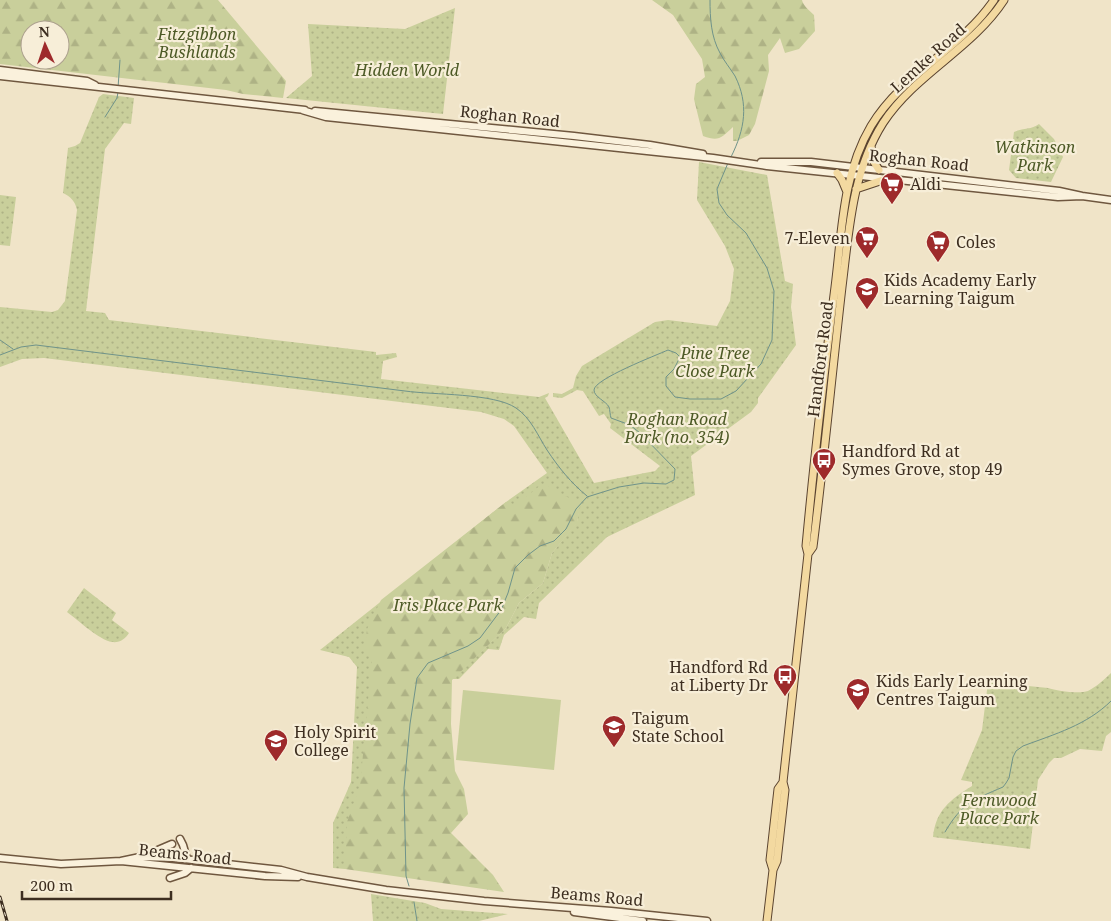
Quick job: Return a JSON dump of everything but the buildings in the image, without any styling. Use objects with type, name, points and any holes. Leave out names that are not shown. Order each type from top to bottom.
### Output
[{"type":"main road","name":"Lemke Road","points":[[853,167],[864,139],[888,102],[907,82],[970,29],[994,0]]},
{"type":"main road","name":"Lemke Road","points":[[862,168],[884,122],[905,95],[931,71],[976,35],[1004,0]]},
{"type":"main road","name":"Roghan Road","points":[[0,70],[88,81],[110,88],[302,110],[326,116],[390,124],[715,158],[767,166],[1066,198],[1082,196]]},
{"type":"main road","name":"Roghan Road","points":[[0,76],[87,86],[96,85]]},
{"type":"main road","points":[[871,146],[874,162],[879,170]]},
{"type":"main road","name":"Roghan Road","points":[[749,162],[804,161],[1060,190],[1082,196],[1111,200]]},
{"type":"main road","name":"Handford Road","points":[[767,921],[773,870],[770,860],[778,789],[783,782],[808,554],[806,546],[808,526],[847,193],[853,167]]},
{"type":"main road","name":"Handford Road","points":[[808,554],[813,547],[845,263],[856,189],[862,168]]},
{"type":"main road","points":[[836,173],[841,178],[847,193]]},
{"type":"main road","points":[[856,189],[886,179]]},
{"type":"main road","points":[[180,839],[184,844],[187,859]]},
{"type":"main road","points":[[150,857],[158,850],[172,844]]},
{"type":"main road","name":"Beams Road","points":[[121,861],[140,857],[187,859],[281,870],[306,878]]},
{"type":"main road","name":"Beams Road","points":[[3,859],[61,864],[121,861],[306,878],[386,890],[484,901],[707,921]]},
{"type":"main road","points":[[170,878],[185,873],[191,868]]},
{"type":"main road","name":"Beams Road","points":[[484,901],[643,921]]},
{"type":"green space","name":"Fitzgibbon Bushlands","points":[[0,0],[218,0],[286,81],[283,98],[52,70],[70,70],[70,20],[20,20],[20,66],[0,64]]},
{"type":"green space","points":[[652,0],[802,0],[814,15],[815,31],[799,49],[785,53],[780,38],[768,55],[769,71],[755,124],[749,135],[733,141],[733,127],[726,134],[716,139],[703,136],[694,99],[696,84],[705,77],[702,59],[673,15]]},
{"type":"green space","name":"Hidden World","points":[[455,8],[443,114],[286,98],[312,76],[308,24],[405,29]]},
{"type":"green space","points":[[103,94],[134,98],[131,124],[124,123],[105,149],[86,311],[105,313],[109,320],[376,352],[376,355],[396,353],[397,357],[383,361],[381,379],[539,397],[549,393],[545,398],[594,483],[655,471],[660,466],[610,428],[611,424],[604,414],[599,416],[583,391],[577,390],[562,398],[553,397],[553,393],[562,394],[573,388],[576,376],[582,366],[655,322],[668,320],[717,326],[730,301],[734,269],[725,246],[697,200],[699,162],[767,175],[785,281],[793,284],[791,307],[796,345],[758,398],[758,403],[751,412],[691,456],[695,495],[607,537],[539,603],[536,619],[524,617],[504,635],[499,650],[488,649],[459,679],[452,679],[506,628],[519,603],[543,583],[552,553],[577,522],[580,504],[468,646],[345,869],[333,868],[333,823],[351,782],[357,667],[349,657],[320,650],[506,502],[547,473],[514,426],[504,419],[481,412],[44,358],[22,359],[0,367],[0,307],[52,312],[58,310],[65,301],[77,210],[72,200],[63,193],[68,148],[80,143],[99,97]]},
{"type":"green space","name":"Watkinson Park","points":[[1039,124],[1054,139],[1063,157],[1051,182],[1016,178],[1009,170],[1014,132]]},
{"type":"green space","points":[[0,195],[16,197],[10,246],[0,245]]},
{"type":"green space","name":"Iris Place Park","points":[[542,484],[547,485],[557,493],[581,503],[577,523],[552,553],[543,583],[519,603],[506,628],[452,680],[451,724],[455,771],[464,789],[468,814],[451,833],[493,875],[504,892],[345,869],[347,822],[360,786],[372,659],[365,647],[367,629],[381,600],[506,502],[516,505]]},
{"type":"green space","points":[[84,588],[116,613],[112,620],[129,633],[124,639],[115,642],[107,640],[95,634],[67,612]]},
{"type":"green space","name":"Fernwood Place Park","points":[[1111,673],[1111,732],[1106,736],[1102,751],[1080,749],[1061,758],[1054,758],[1049,763],[1038,780],[1030,849],[933,837],[937,820],[945,807],[972,786],[972,782],[961,780],[982,730],[988,682],[1079,692],[1088,691]]},
{"type":"green space","points":[[463,690],[561,700],[554,770],[456,760]]},
{"type":"green space","points":[[371,894],[425,903],[441,909],[508,914],[479,921],[373,921]]},
{"type":"waterway","points":[[710,0],[713,34],[717,47],[735,76],[744,107],[742,126],[731,157]]},
{"type":"waterway","points":[[118,88],[120,60]]},
{"type":"waterway","points":[[105,117],[117,98],[118,92]]},
{"type":"waterway","points":[[409,886],[406,876],[404,788],[410,724],[417,678],[428,663],[468,646],[480,638],[501,610],[515,568],[540,546],[554,541],[566,529],[576,509],[587,497],[619,487],[644,483],[666,484],[674,480],[675,469],[640,433],[630,425],[611,418],[609,407],[598,397],[594,390],[597,385],[615,374],[668,350],[680,357],[674,369],[666,377],[666,386],[675,397],[721,399],[736,391],[761,364],[772,340],[774,291],[767,268],[746,233],[727,215],[719,203],[717,189],[728,163]]},
{"type":"waterway","points":[[0,340],[13,349]]},
{"type":"waterway","points":[[0,355],[21,347],[36,345],[405,391],[463,395],[506,403],[516,408],[526,417],[561,469],[587,496]]},
{"type":"waterway","points":[[945,832],[963,808],[984,795],[1003,787],[1009,778],[1016,751],[1023,746],[1081,723],[1111,701]]},
{"type":"waterway","points":[[414,902],[417,921]]},
{"type":"railway","points":[[0,897],[7,921]]},
{"type":"place","name":"Aldi","points":[[892,205]]},
{"type":"place","name":"7-Eleven","points":[[867,259]]},
{"type":"place","name":"Coles","points":[[938,263]]},
{"type":"place","name":"Kids Academy Early Learning Taigum","points":[[867,310]]},
{"type":"place","name":"Handford Rd at Symes Grove, stop 49","points":[[824,481]]},
{"type":"place","name":"Handford Rd at Liberty Dr","points":[[785,697]]},
{"type":"place","name":"Kids Early Learning Centres Taigum","points":[[858,711]]},
{"type":"place","name":"Taigum State School","points":[[614,748]]},
{"type":"place","name":"Holy Spirit College","points":[[276,762]]},
{"type":"park label","name":"Pine Tree Close Park","points":[[715,362]]},
{"type":"park label","name":"Roghan Road Park (no. 354)","points":[[677,428]]}]
